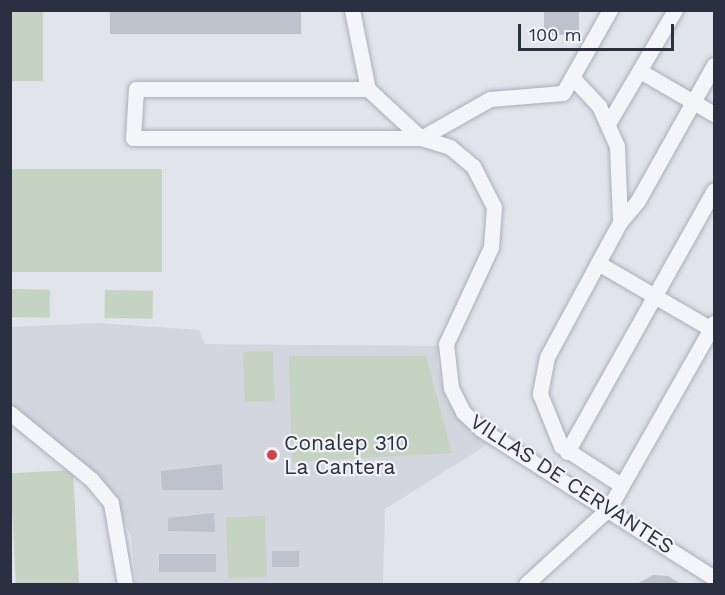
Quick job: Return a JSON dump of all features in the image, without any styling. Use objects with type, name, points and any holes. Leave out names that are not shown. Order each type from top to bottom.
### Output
[{"type":"street","points":[[352,10],[368,90],[136,89],[133,138],[421,138],[490,99],[563,93],[610,10]]},
{"type":"street","points":[[609,122],[675,10]]},
{"type":"street","points":[[621,485],[567,452],[544,413],[542,371],[620,222],[637,202],[714,65]]},
{"type":"street","points":[[640,71],[714,114]]},
{"type":"street","points":[[572,77],[609,122],[620,165],[620,222]]},
{"type":"street","name":"VILLAS DE CERVANTES","points":[[368,90],[421,138],[450,147],[473,166],[494,207],[491,247],[446,344],[446,367],[457,401],[480,429],[609,508],[714,578]]},
{"type":"street","points":[[567,452],[714,190]]},
{"type":"street","points":[[526,585],[609,508],[713,326],[598,263]]},
{"type":"street","points":[[10,413],[91,479],[111,503],[122,539],[125,585]]},
{"type":"shaded area","name":"Conalep 310 La Cantera","points":[[98,323],[199,330],[205,344],[439,346],[437,364],[445,398],[470,431],[488,444],[385,509],[383,584],[136,584],[131,536],[108,487],[11,404],[10,327]]},
{"type":"green space","points":[[10,11],[43,11],[43,81],[10,81]]},
{"type":"green space","points":[[11,169],[162,169],[162,272],[11,272]]},
{"type":"green space","points":[[11,289],[50,290],[50,318],[11,317]]},
{"type":"green space","points":[[105,290],[153,291],[153,319],[105,318]]},
{"type":"green space","points":[[273,351],[275,401],[245,402],[243,352]]},
{"type":"green space","points":[[289,356],[426,356],[452,453],[292,462]]},
{"type":"green space","points":[[73,470],[79,584],[16,584],[10,473]]},
{"type":"green space","points":[[265,516],[267,577],[228,578],[226,517]]},
{"type":"building","points":[[110,10],[301,10],[301,34],[110,34]]},
{"type":"building","points":[[544,10],[579,10],[579,35],[544,35]]},
{"type":"building","points":[[222,464],[223,490],[162,490],[161,471]]},
{"type":"building","points":[[214,513],[215,532],[168,531],[168,518]]},
{"type":"building","points":[[272,551],[299,551],[299,567],[272,567]]},
{"type":"building","points":[[159,554],[216,554],[216,572],[159,572]]},
{"type":"building","points":[[653,575],[668,576],[683,585],[635,585]]},
{"type":"place","name":"Conalep 310 La Cantera","points":[[272,455]]}]
